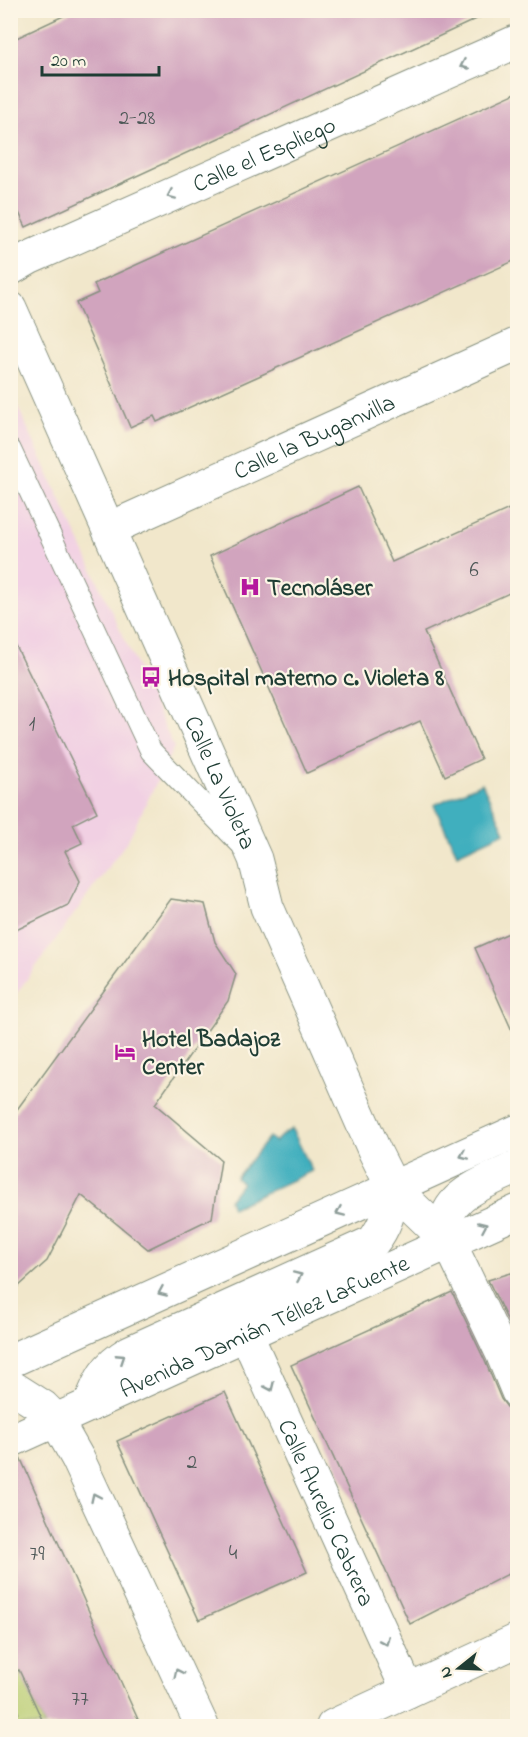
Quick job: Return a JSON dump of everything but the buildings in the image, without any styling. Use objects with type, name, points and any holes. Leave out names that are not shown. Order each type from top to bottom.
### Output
[{"type":"street","name":"Calle el Espliego","points":[[10,270],[29,258],[518,41]]},
{"type":"street","name":"Calle La Violeta","points":[[10,308],[255,860],[267,907],[370,1142],[393,1188],[449,1242]]},
{"type":"street","name":"Calle la Buganvilla","points":[[109,529],[518,344]]},
{"type":"street","points":[[10,1361],[518,1131]]},
{"type":"street","points":[[518,1167],[478,1185],[456,1202],[446,1223],[449,1242],[518,1392]]},
{"type":"street","points":[[90,1405],[99,1379],[105,1371],[129,1352],[373,1242],[381,1232],[387,1218],[393,1188]]},
{"type":"street","name":"Avenida Damián Téllez Lafuente","points":[[10,1441],[518,1211]]},
{"type":"street","name":"Calle Aurelio Cabrera","points":[[246,1334],[408,1691]]},
{"type":"street","points":[[10,1386],[43,1407],[56,1420],[78,1460],[202,1726]]},
{"type":"street","points":[[333,1726],[518,1640]]},
{"type":"lane","points":[[10,449],[152,751],[255,860]]},
{"type":"path","points":[[10,1708],[14,1706],[23,1726]]},
{"type":"shaded area","points":[[10,390],[174,747],[128,840],[11,1001]]},
{"type":"green space","points":[[10,1650],[45,1726],[11,1726]]},
{"type":"water","points":[[482,783],[505,832],[457,854],[434,805]]},
{"type":"water","points":[[292,1129],[312,1171],[232,1208],[229,1200],[242,1183],[236,1178],[269,1137],[275,1142]]},
{"type":"place","name":"Tecnoláser","points":[[250,587]]},
{"type":"place","name":"Hospital materno c. Violeta 8","points":[[151,677]]},
{"type":"place","name":"Hotel Badajoz Center","points":[[125,1052]]}]
